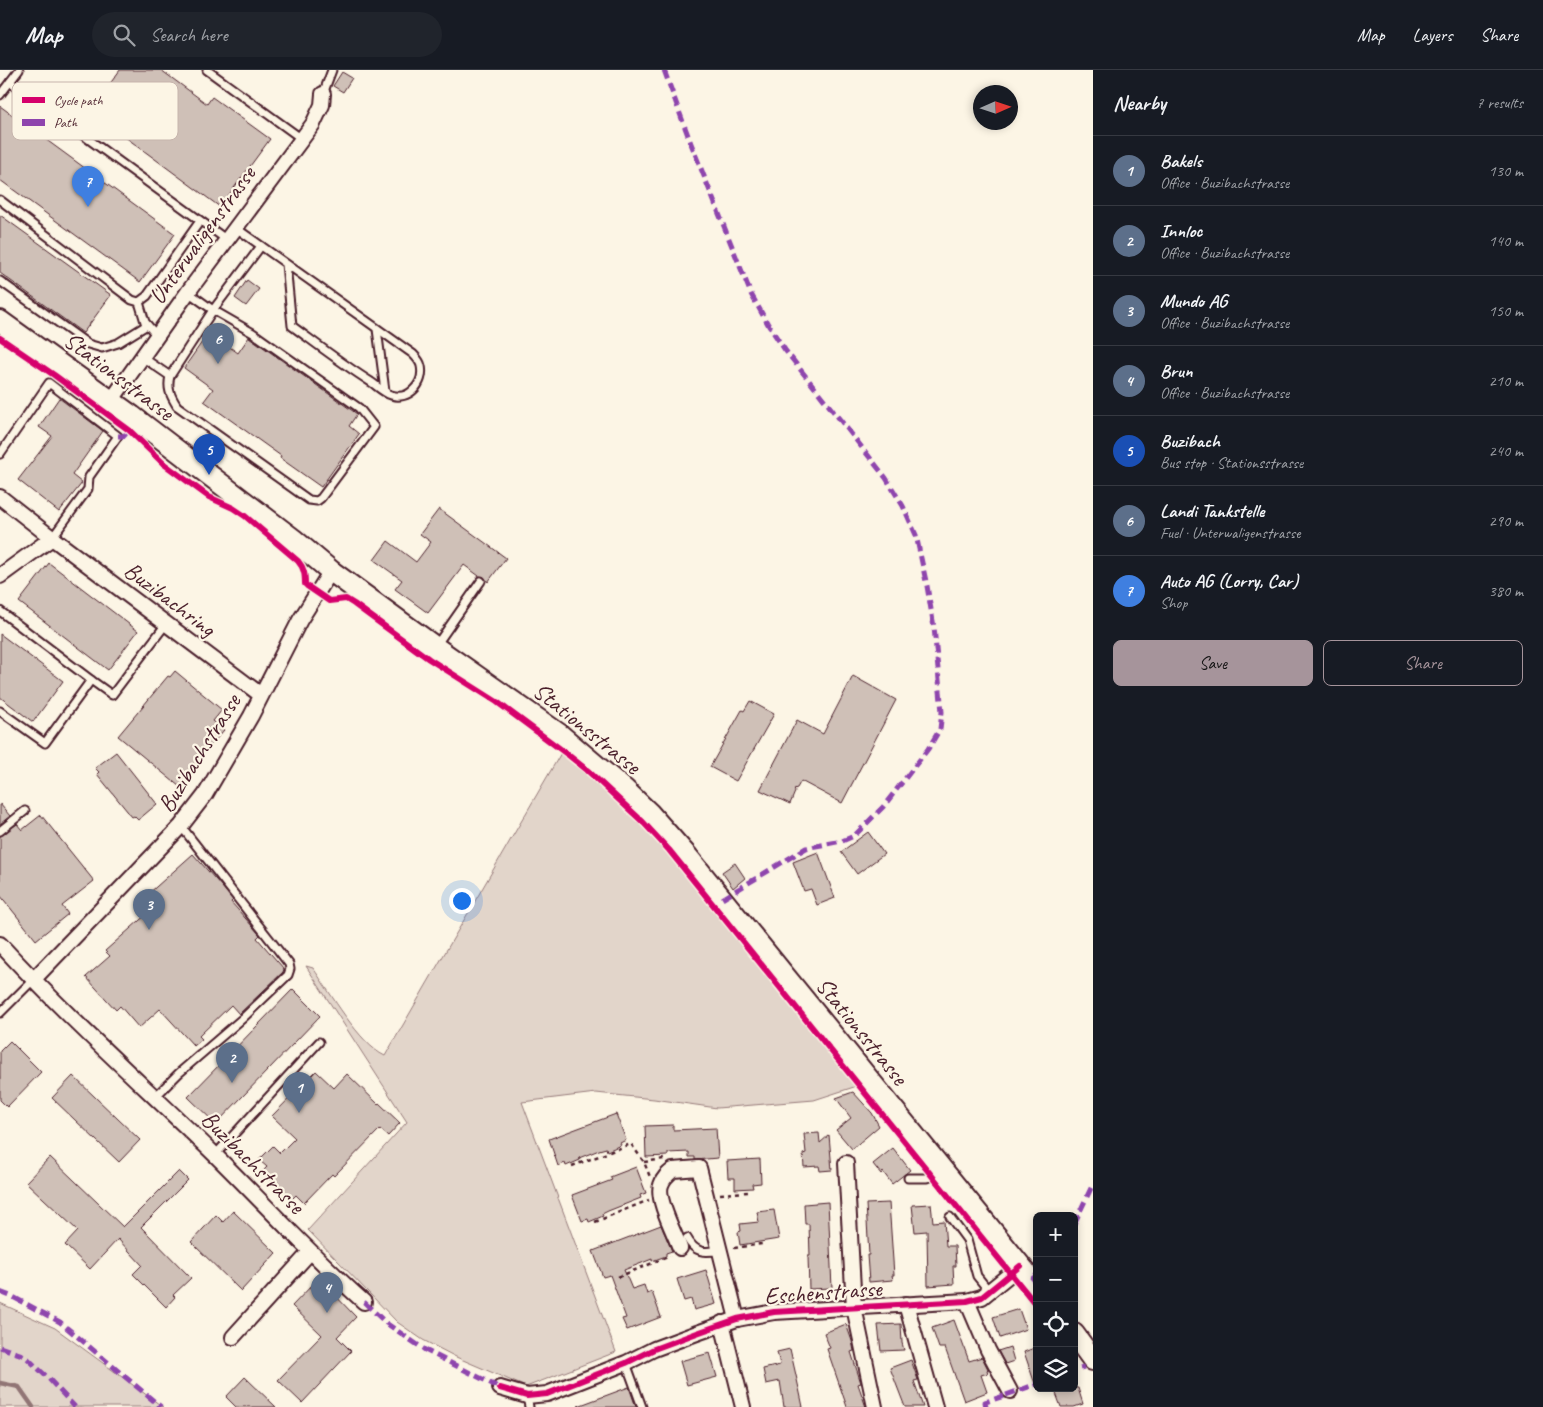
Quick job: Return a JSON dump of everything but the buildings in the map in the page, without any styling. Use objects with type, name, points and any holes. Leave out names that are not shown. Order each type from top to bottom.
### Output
[{"type":"main road","name":"Stationsstrasse","points":[[0,321],[293,539],[331,571],[559,734],[613,779],[650,814],[694,864],[1033,1281]]},
{"type":"main road","points":[[1078,1339],[1093,1360]]},
{"type":"street","name":"Unterwaligenstrasse","points":[[110,401],[188,292],[313,124],[322,105],[323,94]]},
{"type":"street","name":"Buzibachring","points":[[0,497],[261,695]]},
{"type":"street","points":[[0,576],[52,538]]},
{"type":"street","name":"Buzibachstrasse","points":[[33,980],[181,826],[204,795],[223,766],[300,620],[331,571]]},
{"type":"street","name":"Buzibachstrasse","points":[[0,944],[33,980],[215,1155],[310,1252],[364,1302]]},
{"type":"street","name":"Eschenstrasse","points":[[846,1163],[854,1307],[875,1407]]},
{"type":"street","points":[[684,1243],[659,1196],[660,1187],[664,1178],[673,1170],[699,1168],[738,1319]]},
{"type":"street","points":[[233,1337],[310,1252]]},
{"type":"street","name":"Eschenstrasse","points":[[528,1401],[626,1363],[654,1350],[738,1319],[790,1310],[978,1299],[1020,1266]]},
{"type":"street","points":[[967,1301],[988,1350],[1010,1391]]},
{"type":"street","name":"Eschenstrasse","points":[[906,1304],[935,1407]]},
{"type":"street","points":[[722,1324],[743,1407]]},
{"type":"street","points":[[500,1388],[528,1401]]},
{"type":"lane","points":[[0,96],[19,70]]},
{"type":"lane","points":[[207,70],[302,139]]},
{"type":"lane","points":[[323,94],[332,70]]},
{"type":"lane","points":[[89,140],[227,240]]},
{"type":"lane","points":[[0,200],[132,300],[139,302]]},
{"type":"lane","points":[[139,302],[147,296],[200,221]]},
{"type":"lane","points":[[236,228],[413,354],[419,360],[422,367],[419,382],[414,390],[401,396],[390,395],[292,326],[286,264]]},
{"type":"lane","points":[[188,292],[213,310],[253,333],[359,408],[374,427],[321,498],[313,501],[178,406],[170,394],[168,384],[170,376],[213,310],[261,246]]},
{"type":"lane","points":[[0,281],[88,344],[102,348],[118,342],[147,325]]},
{"type":"lane","points":[[139,302],[142,316],[157,336]]},
{"type":"lane","points":[[377,329],[385,391]]},
{"type":"lane","points":[[142,357],[170,376]]},
{"type":"lane","points":[[0,454],[49,383],[118,436],[89,477],[88,490],[52,538]]},
{"type":"lane","points":[[435,647],[481,581]]},
{"type":"lane","points":[[0,611],[112,695],[166,624]]},
{"type":"lane","points":[[0,710],[45,743],[91,680]]},
{"type":"lane","points":[[0,831],[25,811]]},
{"type":"lane","points":[[155,1098],[179,1072],[243,1018],[288,974],[290,969],[181,826]]},
{"type":"lane","name":"Buzibachstrasse","points":[[0,1013],[33,980]]},
{"type":"lane","points":[[215,1155],[319,1042]]},
{"type":"lane","points":[[908,1178],[926,1178],[945,1174]]},
{"type":"lane","points":[[950,1217],[967,1240],[976,1276],[989,1291]]},
{"type":"lane","points":[[684,1243],[703,1253],[720,1250]]},
{"type":"lane","points":[[626,1363],[642,1407]]},
{"type":"path","points":[[572,1166],[631,1144],[644,1162],[659,1196],[595,1222]]},
{"type":"path","points":[[706,1195],[748,1192]]},
{"type":"path","points":[[618,1277],[682,1251],[684,1243]]},
{"type":"path","points":[[720,1250],[762,1244]]},
{"type":"shaded area","points":[[561,753],[643,821],[857,1086],[814,1100],[717,1108],[596,1093],[522,1102],[616,1352],[526,1387],[456,1357],[423,1340],[397,1322],[308,1230],[407,1122],[306,966],[313,968],[346,1017],[365,1041],[385,1056]]},
{"type":"shaded area","points":[[0,1303],[55,1328],[163,1407],[0,1407]]},
{"type":"waterway","points":[[0,1383],[19,1387],[33,1407]]},
{"type":"marked path","points":[[664,70],[751,294],[785,350],[886,478],[903,506],[916,535],[934,627],[942,712],[940,729],[928,749],[883,807],[854,836],[842,841],[806,848],[722,899]]},
{"type":"marked path","points":[[118,436],[124,436],[129,430]]},
{"type":"marked path","points":[[1078,1216],[1093,1184]]},
{"type":"marked path","points":[[0,1292],[60,1322],[161,1407]]},
{"type":"marked path","points":[[364,1302],[386,1323],[425,1350],[500,1388]]},
{"type":"marked path","points":[[0,1347],[25,1356],[75,1407]]},
{"type":"marked path","points":[[1080,1368],[1084,1367]]},
{"type":"marked path","points":[[1006,1395],[1033,1385]]},
{"type":"marked path","points":[[986,1407],[985,1402],[1004,1396]]},
{"type":"cycle path","points":[[0,338],[129,430],[164,464],[209,497],[245,516],[298,561],[303,569],[307,586],[329,601],[346,599],[429,659],[497,702],[587,770],[643,822],[669,850],[1034,1302]]},
{"type":"cycle path","points":[[500,1388],[527,1396],[547,1394],[697,1333],[737,1319],[774,1312],[967,1301],[982,1297],[1020,1266]]},
{"type":"place","name":"Auto AG (Lorry, Car)","points":[[88,207]]},
{"type":"place","name":"Landi Tankstelle","points":[[218,364]]},
{"type":"place","name":"Buzibach","points":[[209,475]]},
{"type":"place","name":"Mundo AG","points":[[149,930]]},
{"type":"place","name":"Innloc","points":[[232,1083]]},
{"type":"place","name":"Bakels","points":[[299,1113]]},
{"type":"place","name":"Brun","points":[[327,1313]]}]
